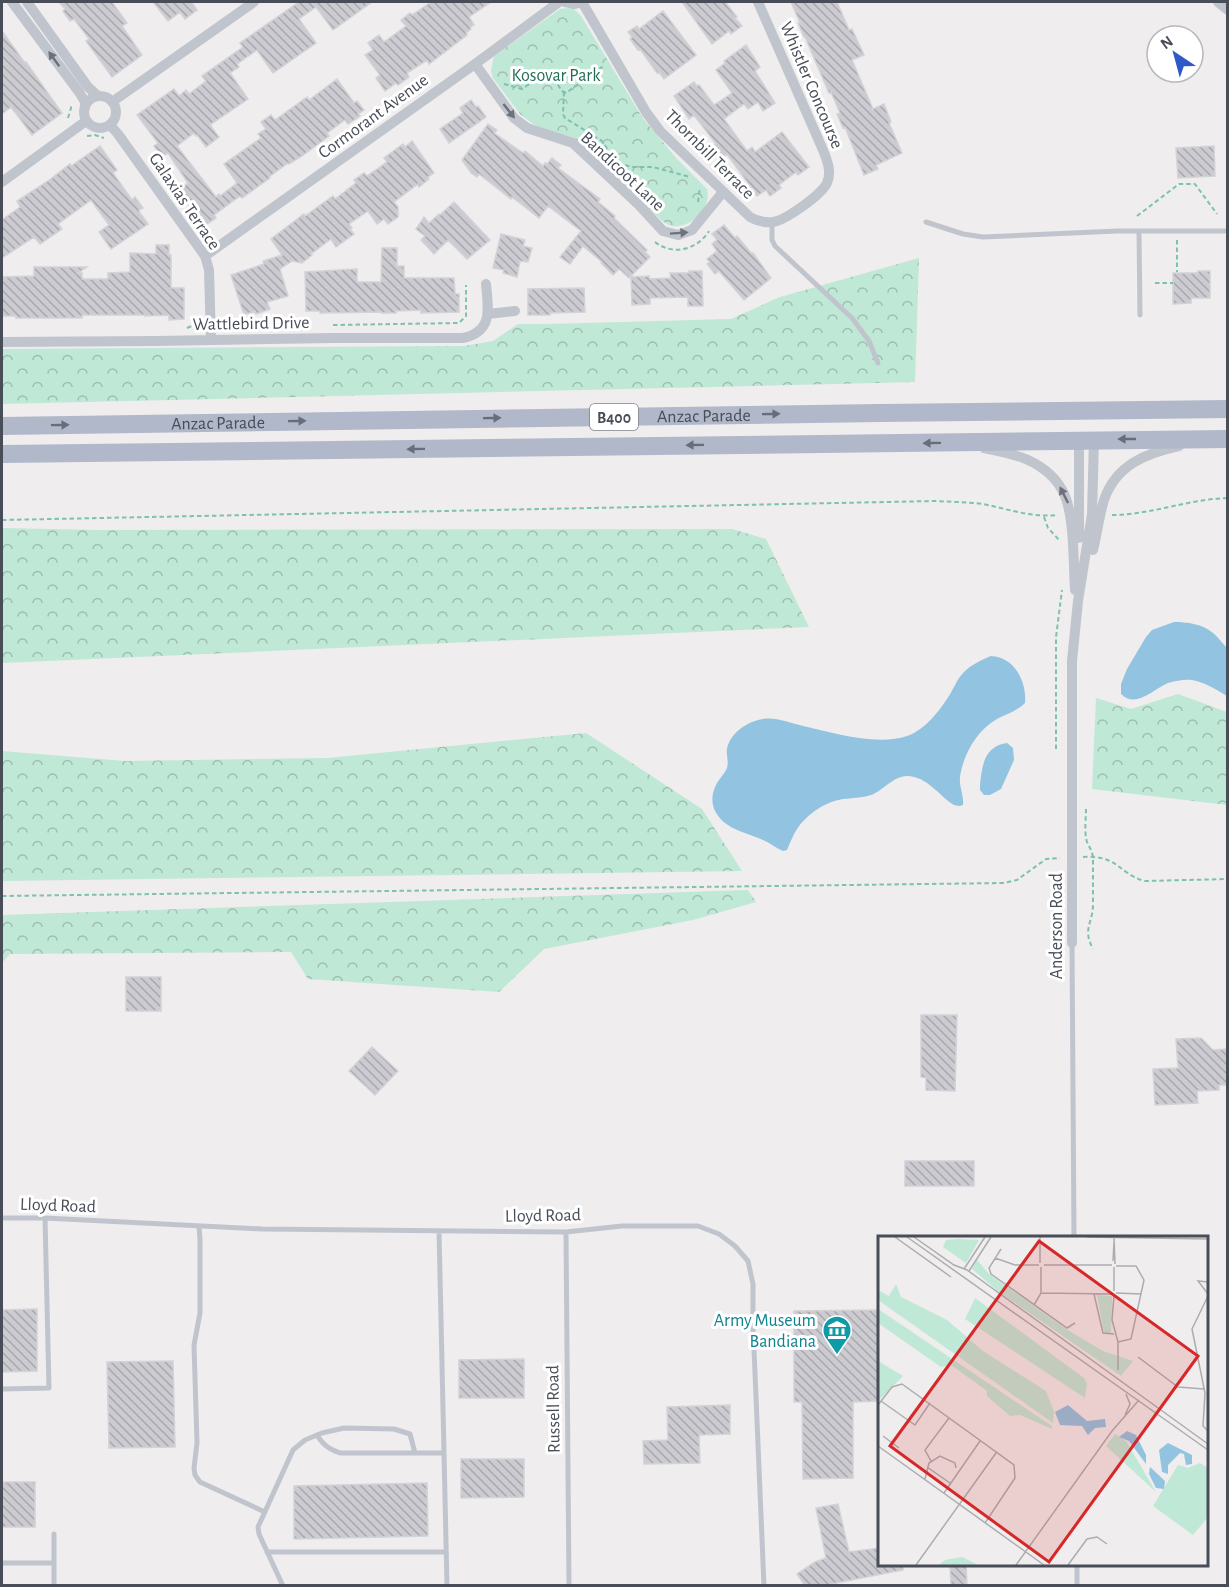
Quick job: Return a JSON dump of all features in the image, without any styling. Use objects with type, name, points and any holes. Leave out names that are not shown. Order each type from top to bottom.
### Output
[{"type":"main road","name":"Anzac Parade","points":[[2,426],[1227,409]]},
{"type":"main road","points":[[1086,411],[1086,440]]},
{"type":"main road","name":"Anzac Parade","points":[[2,454],[1227,439]]},
{"type":"street","points":[[12,2],[79,92],[85,102],[84,108],[84,116],[86,121],[91,126],[99,128],[110,124],[115,119],[116,109],[106,97],[98,96],[91,99],[84,108]]},
{"type":"street","points":[[27,2],[88,87],[98,96]]},
{"type":"street","points":[[112,102],[254,2]]},
{"type":"street","name":"Cormorant Avenue","points":[[206,256],[559,2]]},
{"type":"street","points":[[565,2],[575,4],[582,2]]},
{"type":"street","name":"Thornbill Terrace","points":[[582,2],[646,112],[660,131],[750,217],[772,222]]},
{"type":"street","name":"Whistler Concourse","points":[[759,2],[823,150],[829,169],[828,179],[822,190],[785,217],[772,222]]},
{"type":"street","points":[[1218,2],[1227,10]]},
{"type":"street","name":"Bandicoot Lane","points":[[475,64],[514,118],[527,128],[573,143],[639,205],[663,231],[674,235],[686,233],[695,228],[723,192]]},
{"type":"street","points":[[2,182],[86,121]]},
{"type":"street","name":"Galaxias Terrace","points":[[110,124],[206,256],[209,270],[211,340]]},
{"type":"street","points":[[486,284],[488,314],[515,310]]},
{"type":"street","name":"Wattlebird Drive","points":[[2,342],[463,338],[472,336],[479,330],[487,321],[488,314]]},
{"type":"street","name":"Anderson Road","points":[[1077,615],[1105,498],[1110,486],[1132,462],[1154,452],[1208,439]]},
{"type":"street","name":"Anderson Road","points":[[1072,943],[1071,691],[1086,440]]},
{"type":"street","name":"Anderson Road","points":[[958,442],[1019,456],[1039,466],[1058,483],[1068,501],[1071,514],[1077,615]]},
{"type":"lane","points":[[772,222],[772,240],[775,246],[852,318],[869,341],[878,363]]},
{"type":"lane","points":[[926,222],[956,232],[983,237],[1139,231],[1227,231]]},
{"type":"lane","points":[[1139,231],[1140,315]]},
{"type":"lane","name":"Anderson Road","points":[[1072,943],[1074,1236]]},
{"type":"lane","name":"Lloyd Road","points":[[2,1218],[45,1218],[262,1229],[566,1232],[622,1226],[698,1226],[719,1234],[735,1246],[748,1261],[753,1284],[764,1586]]},
{"type":"lane","points":[[2,1389],[49,1388],[45,1218]]},
{"type":"lane","points":[[199,1226],[200,1313],[194,1345],[197,1443],[195,1475],[200,1482],[265,1512]]},
{"type":"lane","points":[[440,1230],[447,1586]]},
{"type":"lane","name":"Russell Road","points":[[566,1232],[569,1586]]},
{"type":"lane","points":[[283,1586],[259,1534],[258,1527],[293,1450],[304,1440],[344,1428],[394,1429],[410,1434],[415,1453]]},
{"type":"lane","points":[[317,1435],[328,1448],[340,1453],[444,1453]]},
{"type":"lane","points":[[54,1534],[54,1586]]},
{"type":"lane","points":[[267,1552],[446,1552]]},
{"type":"lane","points":[[2,1563],[54,1563]]},
{"type":"lane","points":[[1077,1566],[1077,1586]]},
{"type":"path","points":[[564,93],[570,92],[615,58]]},
{"type":"path","points":[[502,83],[522,89],[537,80],[554,79],[564,93],[563,114],[565,118],[602,141],[619,164],[660,168],[692,178]]},
{"type":"path","points":[[70,102],[71,108],[67,121],[80,141],[87,136],[95,135],[102,136],[108,141]]},
{"type":"path","points":[[698,182],[700,186],[698,208],[705,214]]},
{"type":"path","points":[[1137,216],[1179,184],[1195,184],[1217,214]]},
{"type":"path","points":[[1177,231],[1177,272]]},
{"type":"path","points":[[1155,284],[1173,283]]},
{"type":"path","points":[[331,326],[336,324],[459,323],[466,316],[466,285]]},
{"type":"path","points":[[185,328],[196,322],[197,313],[210,311]]},
{"type":"path","points":[[1101,514],[1134,514],[1227,498]]},
{"type":"path","points":[[2,520],[935,501],[981,504],[1044,516],[1071,514]]},
{"type":"path","points":[[1044,516],[1048,528],[1064,546]]},
{"type":"path","points":[[1056,749],[1056,637],[1062,589]]},
{"type":"path","points":[[1085,802],[1086,834],[1093,857],[1093,907],[1087,930],[1093,949]]},
{"type":"path","points":[[1144,881],[1227,879]]},
{"type":"path","points":[[2,896],[1003,883]]},
{"type":"green space","name":"Kosovar Park","points":[[573,8],[581,16],[642,117],[677,159],[707,189],[708,196],[703,210],[693,221],[679,226],[672,226],[664,222],[585,148],[533,124],[520,114],[493,78],[491,71],[494,56],[560,9]]},
{"type":"green space","points":[[919,258],[915,382],[2,404],[2,349],[464,346],[493,341],[518,324],[731,319],[780,297]]},
{"type":"green space","points":[[2,528],[99,530],[732,529],[766,539],[809,627],[2,663]]},
{"type":"green space","points":[[1178,694],[1227,712],[1227,805],[1092,789],[1096,698],[1131,709]]},
{"type":"green space","points":[[586,733],[702,809],[742,871],[2,881],[2,751],[125,761],[327,758]]},
{"type":"green space","points":[[748,890],[756,902],[693,920],[544,949],[499,992],[308,979],[291,952],[10,954],[2,963],[2,915]]},
{"type":"water","points":[[1174,622],[1205,627],[1227,648],[1227,696],[1206,684],[1189,680],[1168,683],[1139,699],[1127,698],[1121,694],[1121,684],[1127,669],[1146,637],[1152,630]]},
{"type":"water","points":[[991,656],[1006,661],[1017,672],[1024,687],[1025,703],[990,724],[972,744],[964,760],[960,777],[963,805],[954,805],[921,779],[902,777],[871,795],[843,799],[817,810],[801,824],[787,850],[783,851],[728,825],[716,813],[713,796],[717,783],[727,768],[729,743],[746,725],[757,720],[773,719],[869,739],[895,739],[907,736],[920,729],[931,719],[964,672]]},
{"type":"water","points":[[1007,743],[1013,748],[1014,760],[1001,789],[990,795],[984,795],[980,790],[980,785],[986,758],[993,748]]},
{"type":"building","points":[[59,2],[112,2],[127,23],[122,26],[142,55],[112,77],[86,41],[89,39],[74,19],[70,21]]},
{"type":"building","points":[[153,2],[194,2],[192,3],[197,10],[185,19],[180,12],[168,21]]},
{"type":"building","points":[[299,2],[372,2],[333,30],[316,7],[299,19],[316,43],[273,73],[257,50],[237,64],[239,67],[230,73],[248,99],[210,125],[219,137],[206,147],[194,133],[177,146],[216,197],[237,183],[224,164],[261,138],[258,134],[266,129],[261,122],[271,115],[275,120],[307,97],[309,100],[337,79],[354,103],[357,101],[364,110],[358,114],[360,116],[348,124],[345,120],[327,133],[329,136],[302,156],[288,163],[242,198],[240,196],[214,215],[216,218],[204,226],[178,190],[188,183],[168,153],[162,157],[154,146],[158,143],[137,115],[174,89],[179,96],[186,90],[189,94],[206,81],[202,76],[243,47],[240,43]]},
{"type":"building","points":[[431,2],[491,2],[469,17],[474,25],[470,27],[467,35],[429,64],[427,60],[407,73],[409,77],[385,91],[376,78],[380,75],[365,55],[373,50],[368,43],[379,35],[384,42],[406,26],[401,20]]},
{"type":"building","points":[[682,2],[725,2],[742,26],[731,34],[729,31],[712,44]]},
{"type":"building","points":[[791,2],[837,2],[849,30],[852,29],[864,55],[852,60],[873,109],[884,104],[891,122],[889,123],[902,153],[876,165],[878,169],[864,175],[845,127],[843,128],[837,114],[840,113],[804,37]]},
{"type":"building","points":[[663,11],[696,55],[664,79],[640,49],[638,50],[628,32],[637,26],[639,29]]},
{"type":"building","points":[[2,31],[62,113],[32,135],[11,107],[2,114]]},
{"type":"building","points":[[746,45],[760,67],[755,71],[775,103],[763,111],[758,102],[748,109],[744,104],[724,119],[747,151],[752,147],[755,152],[782,132],[809,167],[798,175],[796,172],[779,185],[781,188],[770,196],[766,190],[757,196],[727,154],[722,158],[713,146],[716,144],[694,115],[689,119],[674,96],[694,82],[697,86],[699,85],[714,105],[732,93],[716,70]]},
{"type":"building","points":[[471,100],[486,117],[449,143],[440,129],[463,113],[460,108]]},
{"type":"building","points":[[488,124],[497,130],[494,133],[523,153],[525,151],[543,166],[552,158],[561,165],[558,168],[600,199],[598,202],[615,216],[614,218],[647,250],[645,252],[650,257],[629,278],[619,269],[613,275],[583,246],[570,264],[560,257],[581,231],[548,206],[539,218],[479,174],[477,177],[471,173],[462,160]]},
{"type":"building","points":[[412,141],[434,173],[419,187],[418,184],[394,202],[398,207],[398,217],[388,224],[384,219],[377,224],[368,211],[349,224],[354,234],[336,247],[331,239],[302,263],[292,261],[280,269],[288,296],[267,302],[270,309],[244,315],[231,275],[264,264],[263,261],[282,255],[271,239],[304,214],[305,216],[333,196],[335,199],[356,183],[354,180],[364,173],[367,176],[387,162],[384,158],[403,144],[405,147]]},
{"type":"building","points":[[100,146],[117,170],[113,173],[132,200],[135,197],[143,208],[139,210],[148,224],[111,249],[99,232],[109,225],[91,200],[58,224],[62,229],[40,244],[34,237],[2,258],[2,220],[20,207],[17,201]]},
{"type":"building","points":[[1214,146],[1215,176],[1178,178],[1176,148]]},
{"type":"building","points":[[454,202],[490,240],[467,259],[448,240],[434,254],[421,240],[425,236],[416,229],[424,217],[429,223]]},
{"type":"building","points":[[724,225],[753,253],[771,278],[744,300],[719,271],[715,274],[707,264],[710,262],[707,259],[717,251],[712,244],[717,240],[712,234]]},
{"type":"building","points":[[501,234],[525,240],[523,246],[532,248],[528,262],[520,261],[517,277],[503,273],[504,270],[493,268]]},
{"type":"building","points":[[156,245],[169,245],[171,288],[184,288],[184,319],[169,320],[169,315],[82,315],[82,318],[2,316],[2,277],[34,276],[34,267],[87,267],[78,273],[82,273],[82,279],[108,279],[108,273],[130,272],[130,253],[156,254]]},
{"type":"building","points":[[382,248],[397,248],[397,266],[404,266],[404,278],[454,278],[455,294],[459,294],[459,312],[421,313],[421,310],[396,311],[396,313],[320,313],[320,311],[306,311],[305,272],[357,269],[357,282],[381,282]]},
{"type":"building","points":[[689,271],[702,271],[703,306],[688,306],[688,297],[650,298],[650,304],[632,305],[631,277],[671,278],[670,273],[689,273]]},
{"type":"building","points":[[1198,271],[1210,271],[1210,298],[1191,298],[1191,303],[1173,304],[1173,273],[1198,273]]},
{"type":"building","points":[[584,288],[585,312],[528,315],[528,289]]},
{"type":"building","points":[[126,977],[161,977],[161,1011],[126,1011]]},
{"type":"building","points":[[921,1015],[957,1015],[955,1091],[926,1090],[926,1078],[921,1077]]},
{"type":"building","points":[[1201,1038],[1213,1050],[1227,1049],[1227,1085],[1219,1085],[1219,1090],[1197,1091],[1198,1103],[1155,1105],[1153,1069],[1178,1068],[1176,1039]]},
{"type":"building","points":[[372,1047],[398,1071],[375,1095],[349,1071]]},
{"type":"building","points":[[905,1161],[974,1161],[974,1186],[905,1186]]},
{"type":"building","points":[[37,1309],[37,1371],[2,1372],[2,1310]]},
{"type":"building","name":"Army Museum Bandiana","points":[[878,1310],[878,1401],[853,1402],[853,1478],[803,1479],[802,1402],[794,1402],[794,1311]]},
{"type":"building","points":[[524,1359],[524,1398],[459,1398],[459,1360]]},
{"type":"building","points":[[173,1361],[175,1447],[109,1448],[107,1362]]},
{"type":"building","points":[[730,1405],[730,1434],[699,1435],[700,1463],[644,1464],[643,1441],[668,1440],[667,1407]]},
{"type":"building","points":[[461,1459],[524,1459],[524,1497],[461,1498]]},
{"type":"building","points":[[2,1482],[35,1482],[35,1527],[2,1527]]},
{"type":"building","points":[[427,1483],[428,1536],[294,1539],[294,1486]]},
{"type":"building","points":[[838,1504],[849,1552],[878,1548],[878,1566],[903,1566],[903,1570],[821,1586],[805,1586],[797,1574],[815,1562],[826,1558],[816,1508]]},
{"type":"building","points":[[950,1566],[966,1566],[967,1586],[951,1586]]},
{"type":"place","name":"Army Museum Bandiana","points":[[837,1356]]}]
